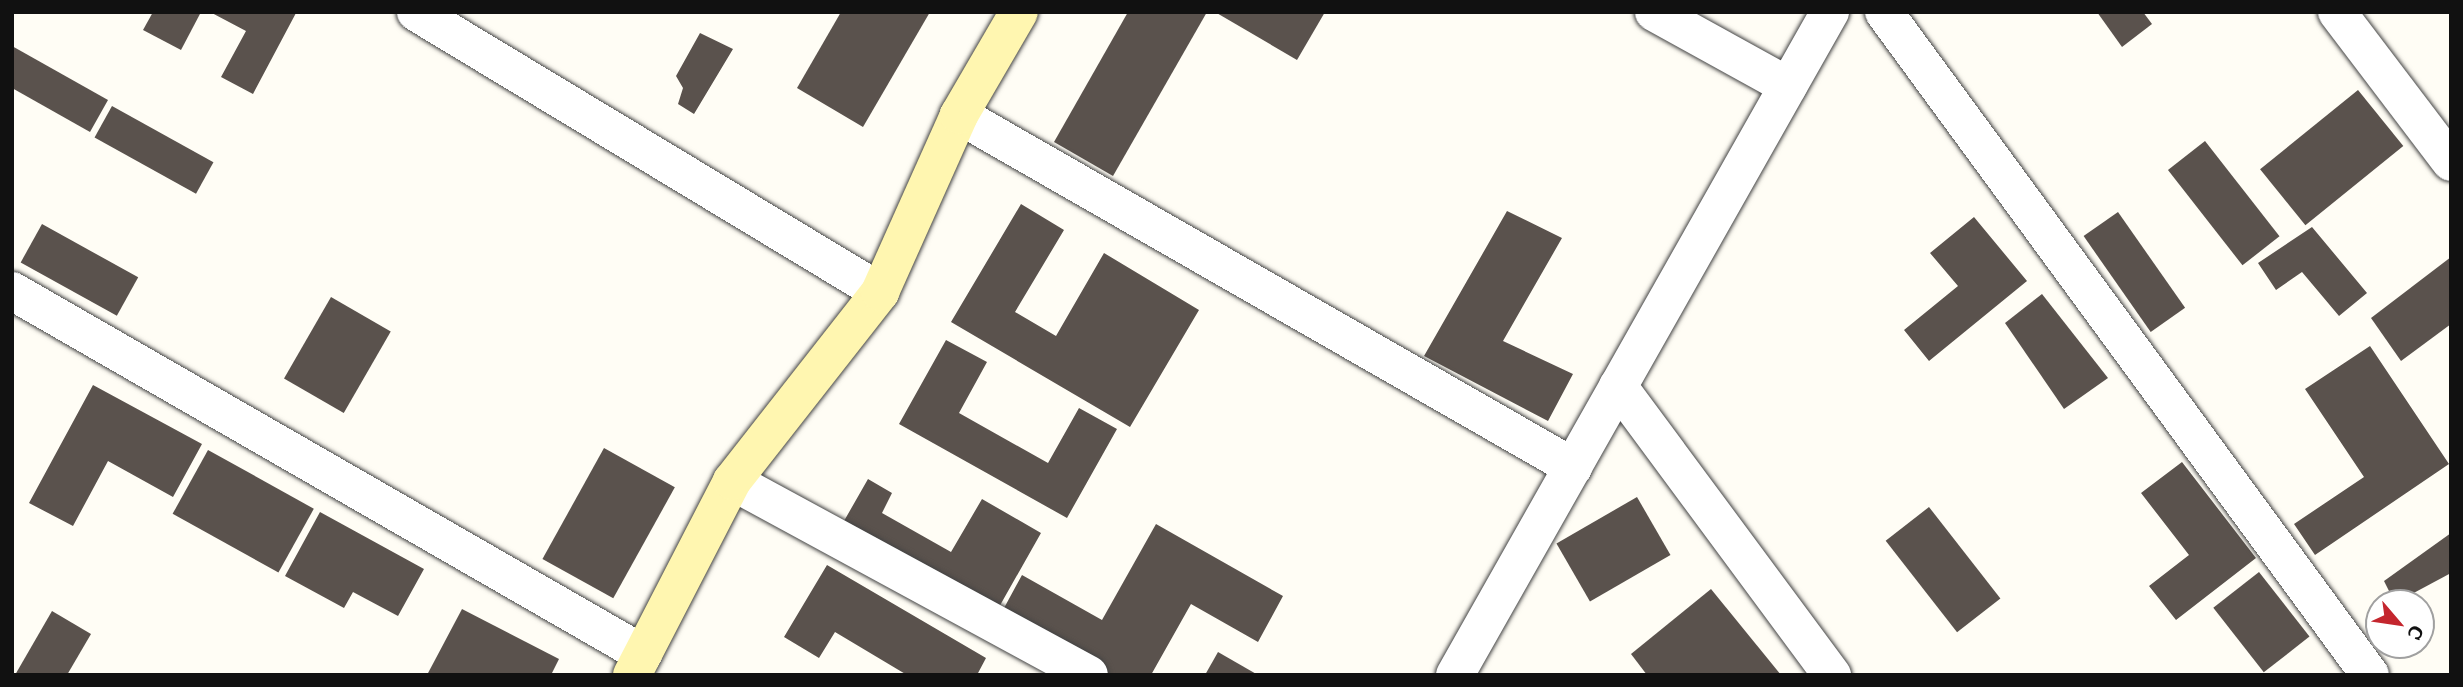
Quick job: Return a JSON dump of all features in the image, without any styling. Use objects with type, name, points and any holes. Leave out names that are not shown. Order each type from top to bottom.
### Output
[{"type":"street","points":[[416,12],[880,292]]},
{"type":"street","points":[[12,291],[638,664],[732,481],[880,292],[959,115],[1019,12]]},
{"type":"street","points":[[1654,12],[1788,86]]},
{"type":"street","points":[[1455,675],[1829,12]]},
{"type":"street","points":[[1884,12],[2370,675]]},
{"type":"street","points":[[2337,12],[2451,162]]},
{"type":"street","points":[[959,115],[1573,467]]},
{"type":"street","points":[[1618,386],[1832,675]]},
{"type":"street","points":[[732,481],[1089,675]]},
{"type":"building","points":[[153,12],[201,12],[181,50],[143,30]]},
{"type":"building","points":[[210,12],[296,13],[253,94],[221,77],[246,31]]},
{"type":"building","points":[[841,12],[930,12],[863,127],[797,88]]},
{"type":"building","points":[[1128,12],[1207,12],[1113,176],[1054,142]]},
{"type":"building","points":[[1215,12],[1325,12],[1297,60]]},
{"type":"building","points":[[2097,12],[2143,12],[2152,24],[2122,47]]},
{"type":"building","points":[[700,33],[733,49],[694,114],[678,104],[683,88],[676,76]]},
{"type":"building","points":[[12,46],[108,100],[90,132],[12,88]]},
{"type":"building","points":[[2358,90],[2403,146],[2305,225],[2260,169]]},
{"type":"building","points":[[112,106],[213,162],[196,194],[95,137]]},
{"type":"building","points":[[2205,141],[2279,236],[2242,265],[2168,170]]},
{"type":"building","points":[[1021,204],[1064,230],[1015,312],[1056,336],[1104,253],[1199,310],[1130,427],[951,322]]},
{"type":"building","points":[[1507,211],[1562,238],[1503,341],[1573,374],[1548,421],[1424,356]]},
{"type":"building","points":[[2118,212],[2185,308],[2151,332],[2084,236]]},
{"type":"building","points":[[1974,217],[2027,281],[1929,361],[1904,330],[1958,286],[1930,253]]},
{"type":"building","points":[[42,224],[138,277],[117,316],[21,262]]},
{"type":"building","points":[[2312,227],[2367,293],[2339,316],[2302,272],[2276,290],[2258,263]]},
{"type":"building","points":[[2451,257],[2451,324],[2401,361],[2371,318]]},
{"type":"building","points":[[2042,294],[2108,378],[2064,409],[2005,323]]},
{"type":"building","points":[[331,297],[391,332],[344,413],[284,378]]},
{"type":"building","points":[[946,340],[987,362],[959,413],[1048,463],[1079,408],[1117,429],[1067,518],[899,424]]},
{"type":"building","points":[[2370,346],[2449,464],[2315,555],[2294,524],[2364,477],[2305,389]]},
{"type":"building","points":[[93,385],[202,444],[173,497],[108,461],[73,526],[29,503]]},
{"type":"building","points":[[604,448],[675,487],[613,598],[542,559]]},
{"type":"building","points":[[208,450],[314,509],[278,573],[173,514]]},
{"type":"building","points":[[2182,462],[2256,558],[2176,620],[2149,586],[2189,555],[2141,493]]},
{"type":"building","points":[[868,479],[892,493],[882,513],[951,552],[982,499],[1041,533],[994,616],[840,528]]},
{"type":"building","points":[[1637,497],[1670,555],[1590,602],[1556,544]]},
{"type":"building","points":[[1929,507],[2000,598],[1957,632],[1886,541]]},
{"type":"building","points":[[320,512],[424,569],[398,616],[353,592],[344,608],[285,576]]},
{"type":"building","points":[[1156,524],[1283,596],[1258,642],[1191,604],[1151,675],[1093,675],[997,621],[1022,575],[1102,620]]},
{"type":"building","points":[[2451,533],[2451,573],[2421,589],[2388,589],[2384,581]]},
{"type":"building","points":[[827,565],[986,658],[977,675],[907,675],[835,632],[819,658],[784,637]]},
{"type":"building","points":[[2259,572],[2309,637],[2264,672],[2213,608]]},
{"type":"building","points":[[1711,589],[1781,675],[1647,675],[1631,654]]},
{"type":"building","points":[[462,609],[559,659],[551,675],[427,675]]},
{"type":"building","points":[[52,611],[91,634],[67,675],[15,675]]},
{"type":"building","points":[[1218,652],[1258,675],[1205,675]]}]
